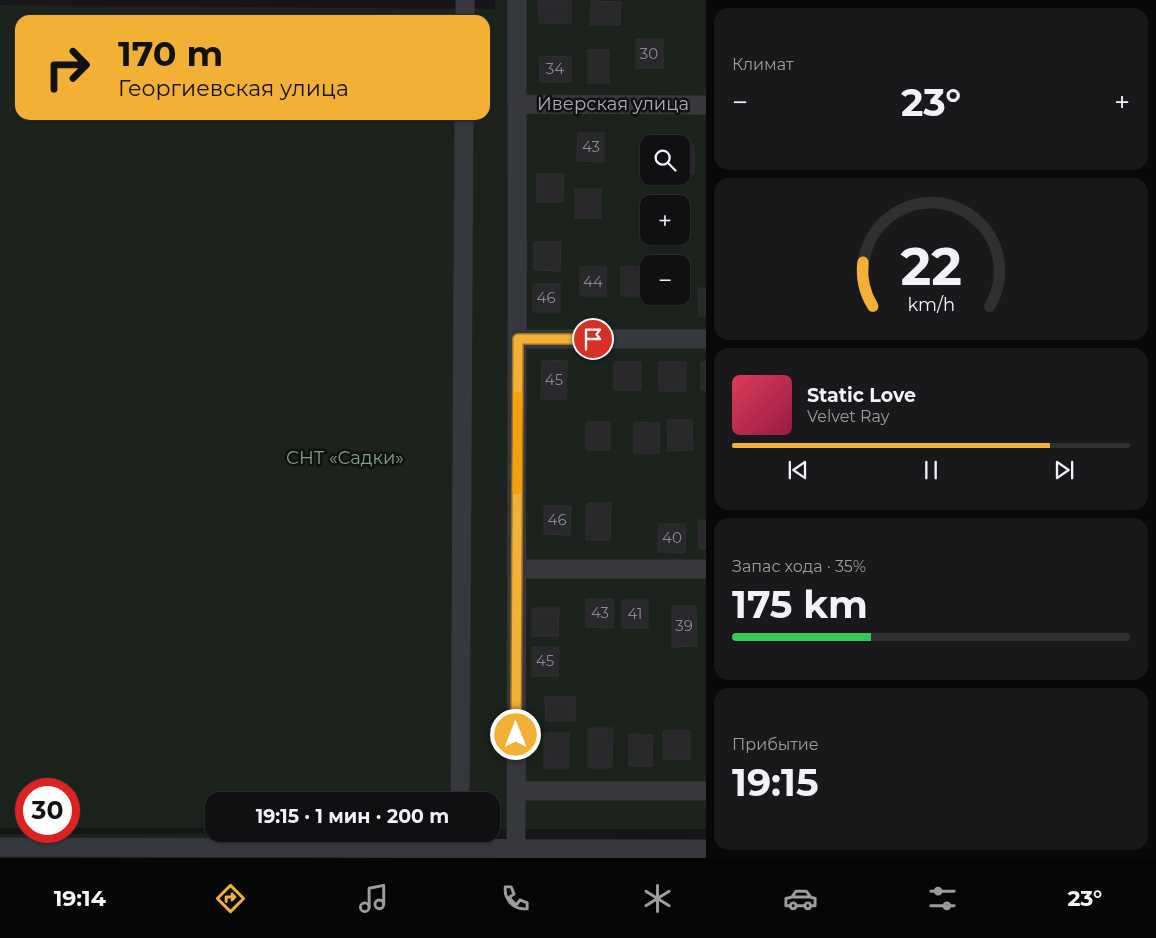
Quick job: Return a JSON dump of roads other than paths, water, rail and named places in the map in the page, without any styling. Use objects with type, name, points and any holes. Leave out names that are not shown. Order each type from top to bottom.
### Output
[{"type":"street","points":[[465,0],[465,15]]},
{"type":"street","points":[[516,848],[517,0]]},
{"type":"street","name":"Иверская улица","points":[[518,104],[706,105]]},
{"type":"street","points":[[460,792],[464,120]]},
{"type":"street","points":[[518,339],[706,339]]},
{"type":"street","points":[[516,569],[706,569]]},
{"type":"street","points":[[516,791],[706,791]]},
{"type":"street","points":[[0,847],[383,842]]},
{"type":"street","points":[[468,842],[516,848],[706,850]]},
{"type":"park label","name":"СНТ «Садки»","points":[[345,458]]}]
